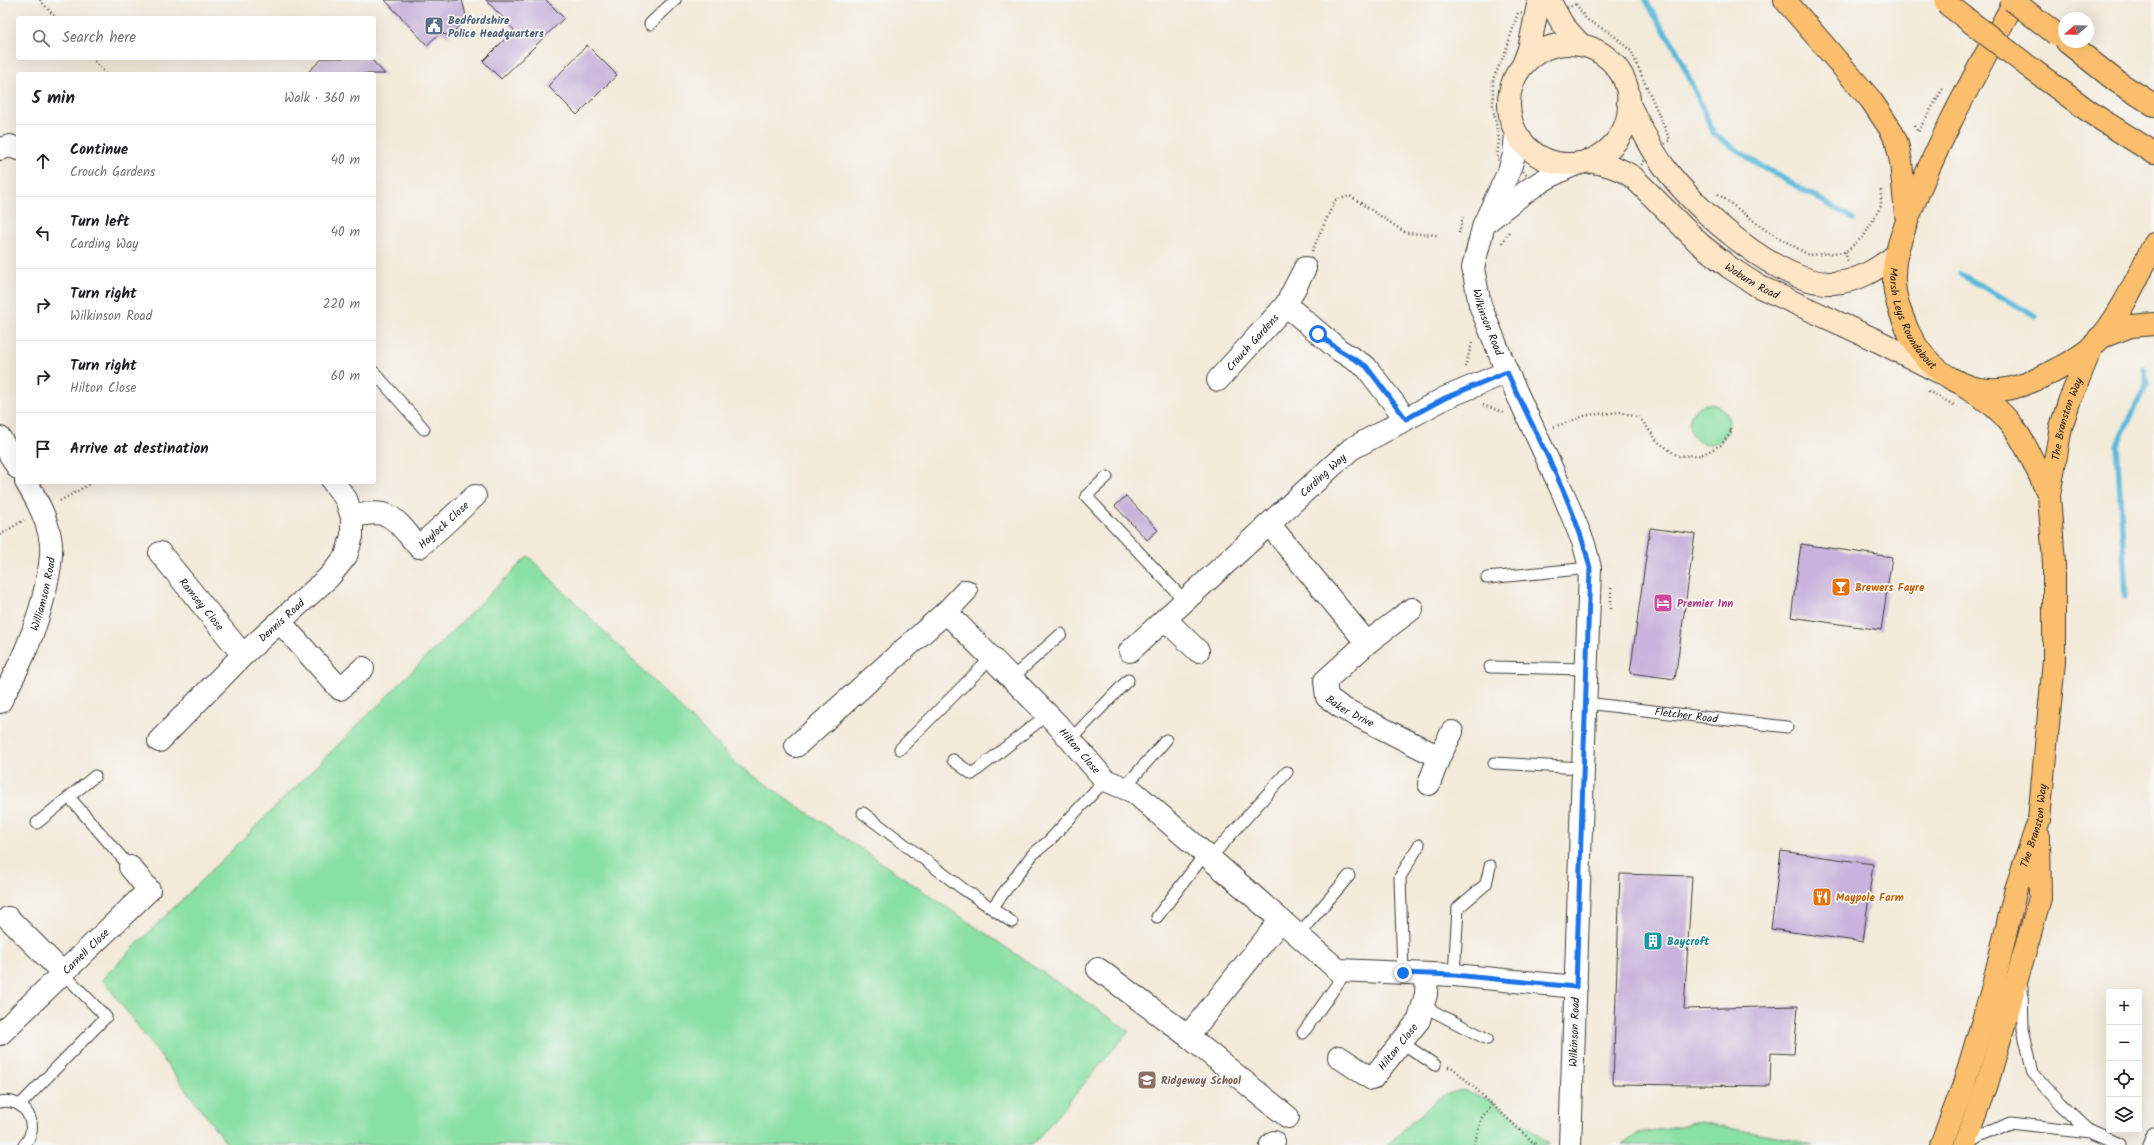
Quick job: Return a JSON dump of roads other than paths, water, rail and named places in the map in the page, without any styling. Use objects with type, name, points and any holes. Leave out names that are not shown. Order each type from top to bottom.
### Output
[{"type":"highway","points":[[1785,0],[1870,100],[1891,130],[1897,143],[1905,183],[1906,224]]},
{"type":"highway","points":[[2013,0],[2058,36]]},
{"type":"highway","name":"Marsh Leys Roundabout","points":[[2013,0],[1926,174],[1906,224],[1896,255],[1894,276],[1895,289],[1905,324],[1913,340],[1924,356],[1947,377],[1979,389],[1996,390],[2010,388],[2044,376],[2096,342],[2129,293],[2154,244]]},
{"type":"highway","points":[[1944,2],[2094,115],[2148,149]]},
{"type":"highway","points":[[2074,48],[2116,81],[2154,105]]},
{"type":"highway","points":[[2096,342],[2131,326],[2154,324]]},
{"type":"highway","name":"The Branston Way","points":[[1941,1145],[1963,1087],[1990,997],[2016,889],[2039,820],[2054,662],[2054,563],[2049,495],[2061,427],[2068,402],[2096,342]]},
{"type":"highway","name":"The Branston Way","points":[[1947,377],[1992,404],[2016,428],[2049,495]]},
{"type":"highway","points":[[1966,1145],[1987,1084],[2040,898],[2039,820]]},
{"type":"main road","points":[[1523,65],[1530,43],[1545,7],[1581,45]]},
{"type":"main road","points":[[1565,44],[1581,45],[1599,53],[1614,65],[1624,82],[1628,102],[1626,121],[1618,139],[1604,152],[1583,162],[1561,164],[1543,158],[1528,148],[1516,133],[1510,116],[1509,98],[1513,80],[1523,65],[1535,54],[1549,47],[1565,44]]},
{"type":"main road","points":[[1628,102],[1667,146],[1664,167],[1696,204],[1719,226],[1784,269],[1809,280],[1834,284],[1856,279],[1875,270],[1896,255]]},
{"type":"main road","name":"Woburn Road","points":[[1583,162],[1611,165],[1622,169],[1633,177],[1700,244],[1729,267],[1758,286],[1880,342],[1947,377]]},
{"type":"street","name":"Wilkinson Road","points":[[1516,133],[1511,164],[1484,224],[1473,268],[1480,306],[1507,372],[1563,493],[1584,544],[1590,568],[1570,1145]]},
{"type":"street","points":[[1484,224],[1534,185],[1557,171],[1583,162]]},
{"type":"street","name":"Crouch Gardens","points":[[1218,380],[1286,305],[1306,268]]},
{"type":"street","name":"Crouch Gardens","points":[[1286,305],[1339,350],[1366,366],[1406,419]]},
{"type":"street","name":"Carding Way","points":[[1130,651],[1351,449],[1445,398],[1507,372]]},
{"type":"street","points":[[0,438],[16,465]]},
{"type":"street","name":"Williamson Road","points":[[0,702],[22,662],[40,614],[50,570],[51,544],[46,520],[27,484]]},
{"type":"street","name":"Dennis Road","points":[[159,741],[243,655],[330,576],[346,556],[352,536],[352,517],[346,499],[335,484]]},
{"type":"street","name":"Haylock Close","points":[[352,517],[371,512],[384,513],[396,521],[419,546],[474,496]]},
{"type":"street","points":[[1269,524],[1367,643]]},
{"type":"street","name":"Ramsey Close","points":[[160,554],[243,655]]},
{"type":"street","points":[[796,746],[946,612],[966,590]]},
{"type":"street","name":"Baker Drive","points":[[1412,609],[1367,643],[1325,681],[1327,697],[1342,708],[1439,757]]},
{"type":"street","name":"Hilton Close","points":[[946,612],[1048,714],[1114,784],[1134,792],[1338,970],[1454,975],[1576,987]]},
{"type":"street","points":[[1165,619],[1198,651]]},
{"type":"street","points":[[280,622],[340,689],[363,668]]},
{"type":"street","points":[[1429,784],[1439,757],[1452,732]]},
{"type":"street","name":"Carnell Close","points":[[0,1034],[62,972],[149,890],[130,867]]},
{"type":"street","points":[[8,918],[62,972]]},
{"type":"street","points":[[1188,1036],[1281,920]]},
{"type":"street","points":[[1098,969],[1188,1036],[1288,1117]]},
{"type":"street","name":"Hilton Close","points":[[1339,1057],[1372,1079],[1419,1020],[1426,994],[1427,974]]},
{"type":"lane","points":[[650,24],[675,0]]},
{"type":"lane","points":[[376,374],[424,429]]},
{"type":"lane","points":[[1107,477],[1086,496],[1185,601]]},
{"type":"lane","points":[[1488,578],[1590,568]]},
{"type":"lane","points":[[1012,678],[1061,634]]},
{"type":"lane","points":[[900,749],[992,657]]},
{"type":"lane","points":[[1490,667],[1587,669]]},
{"type":"lane","points":[[1071,740],[1128,680]]},
{"type":"lane","name":"Fletcher Road","points":[[1586,703],[1788,727]]},
{"type":"lane","points":[[953,760],[972,774],[1048,714]]},
{"type":"lane","points":[[992,908],[1033,854],[1166,740]]},
{"type":"lane","points":[[1494,763],[1583,768]]},
{"type":"lane","points":[[1157,917],[1207,856],[1287,772]]},
{"type":"lane","points":[[38,823],[95,776]]},
{"type":"lane","points":[[70,797],[130,867]]},
{"type":"lane","points":[[863,813],[962,888],[1012,922]]},
{"type":"lane","points":[[1403,973],[1400,877],[1419,845]]},
{"type":"lane","points":[[1454,975],[1458,908],[1486,884],[1490,866]]},
{"type":"lane","points":[[1298,935],[1349,876]]},
{"type":"lane","points":[[2021,968],[2023,1029],[2033,1073],[2061,1104],[2091,1132]]},
{"type":"lane","points":[[1303,1034],[1347,970]]},
{"type":"lane","points":[[20,1105],[106,1017],[62,972]]},
{"type":"lane","points":[[1423,1006],[1487,1039]]},
{"type":"lane","points":[[1401,1042],[1435,1065]]},
{"type":"lane","points":[[0,1102],[12,1102],[20,1105],[31,1119],[32,1127],[30,1136],[24,1145]]},
{"type":"lane","points":[[1966,1145],[1977,1138],[2010,1123],[2091,1132],[2121,1145]]},
{"type":"lane","points":[[2149,1145],[2154,1133]]},
{"type":"waterway","points":[[1645,0],[1677,51],[1714,134],[1753,161],[1854,219]]},
{"type":"waterway","points":[[1960,274],[2036,316]]},
{"type":"waterway","points":[[2126,596],[2117,445],[2147,383],[2144,369]]},
{"type":"place","name":"Bedfordshire Police Headquarters","points":[[434,26]]},
{"type":"place","name":"Brewers Fayre","points":[[1841,587]]},
{"type":"place","name":"Premier Inn","points":[[1663,603]]},
{"type":"place","name":"Maypole Farm","points":[[1822,897]]},
{"type":"place","name":"Baycroft","points":[[1653,941]]},
{"type":"place","name":"Ridgeway School","points":[[1147,1080]]}]
